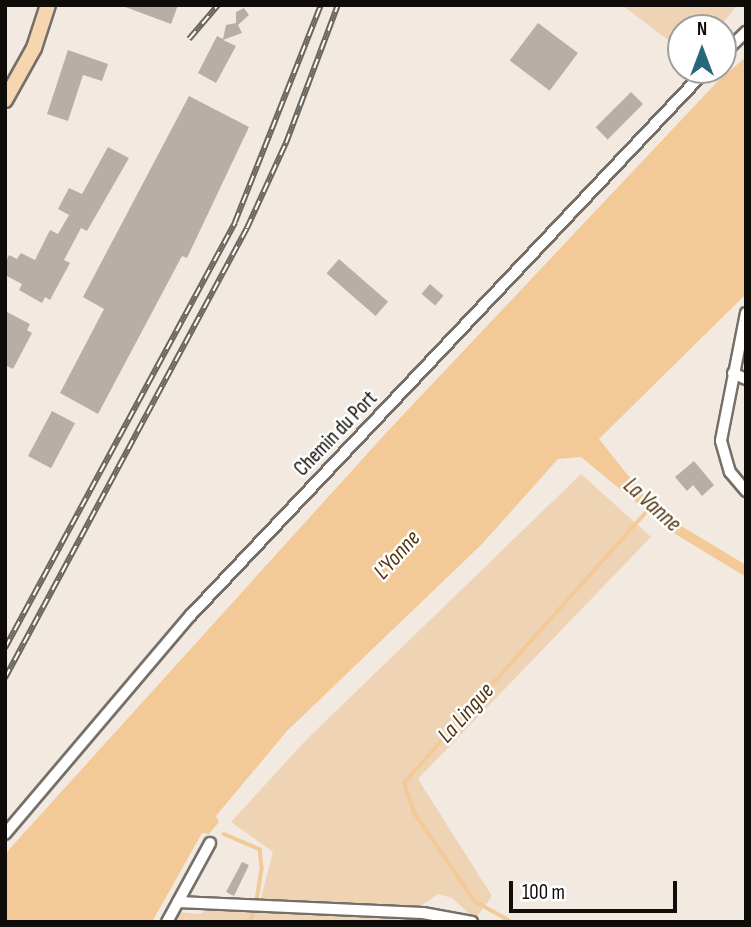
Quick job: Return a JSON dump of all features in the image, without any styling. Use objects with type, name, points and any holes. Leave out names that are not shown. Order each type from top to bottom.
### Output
[{"type":"main road","points":[[5,100],[34,48],[48,5]]},
{"type":"street","name":"Chemin du Port","points":[[5,834],[191,615],[693,84]]},
{"type":"street","points":[[746,313],[721,441],[730,472],[746,491]]},
{"type":"street","points":[[733,373],[746,379]]},
{"type":"street","points":[[167,922],[209,843]]},
{"type":"street","points":[[178,902],[423,913],[472,922]]},
{"type":"shaded area","points":[[622,5],[737,5],[730,14],[667,14],[667,39]]},
{"type":"shaded area","points":[[581,474],[651,537],[418,779],[492,896],[475,919],[452,898],[438,894],[415,910],[260,902],[273,852],[231,822],[306,740]]},
{"type":"shaded area","points":[[210,909],[415,917],[454,922],[172,922],[178,912],[200,914]]},
{"type":"water","points":[[746,57],[746,294],[599,439],[646,498],[673,521],[746,565],[746,577],[672,532],[581,457],[558,459],[482,544],[287,731],[216,816],[219,822],[209,834],[202,833],[152,922],[5,922],[5,854],[386,433],[715,84],[737,84],[737,65]]},
{"type":"building","points":[[120,5],[178,5],[171,24]]},
{"type":"building","points":[[244,8],[249,15],[238,25],[242,33],[223,40],[236,46],[216,83],[198,73],[217,36],[223,39],[226,25],[236,23],[236,12]]},
{"type":"building","points":[[538,23],[578,53],[550,91],[510,61]]},
{"type":"building","points":[[68,50],[108,64],[102,81],[83,75],[68,121],[47,114]]},
{"type":"building","points":[[631,92],[643,104],[608,139],[596,127]]},
{"type":"building","points":[[189,96],[249,127],[187,258],[182,256],[98,414],[60,393],[104,309],[83,297]]},
{"type":"building","points":[[108,147],[129,158],[87,231],[81,228],[64,260],[70,263],[50,300],[45,297],[42,303],[19,290],[22,284],[5,275],[5,263],[9,255],[17,259],[21,253],[35,260],[50,230],[58,234],[69,215],[58,209],[69,188],[82,194]]},
{"type":"building","points":[[339,259],[388,302],[376,316],[327,273]]},
{"type":"building","points":[[430,284],[444,296],[435,306],[421,294]]},
{"type":"building","points":[[5,311],[30,324],[27,330],[32,333],[13,369],[5,365]]},
{"type":"building","points":[[52,411],[75,423],[51,468],[28,456]]},
{"type":"building","points":[[694,461],[714,485],[702,496],[693,485],[687,491],[675,477]]},
{"type":"building","points":[[242,862],[249,865],[234,896],[226,892]]},
{"type":"waterway","name":"La Lingue","points":[[511,922],[475,902],[414,813],[404,783],[648,510]]},
{"type":"waterway","points":[[224,834],[260,849],[262,869],[257,901]]},
{"type":"waterway","points":[[250,922],[254,911]]},
{"type":"railway","points":[[189,39],[218,5]]},
{"type":"railway","points":[[5,648],[235,222],[321,5]]},
{"type":"railway","points":[[5,678],[247,228],[286,143],[338,5]]},
{"type":"water label","name":"La Vanne","points":[[652,505]]},
{"type":"water label","name":"L'Yonne","points":[[397,555]]}]
